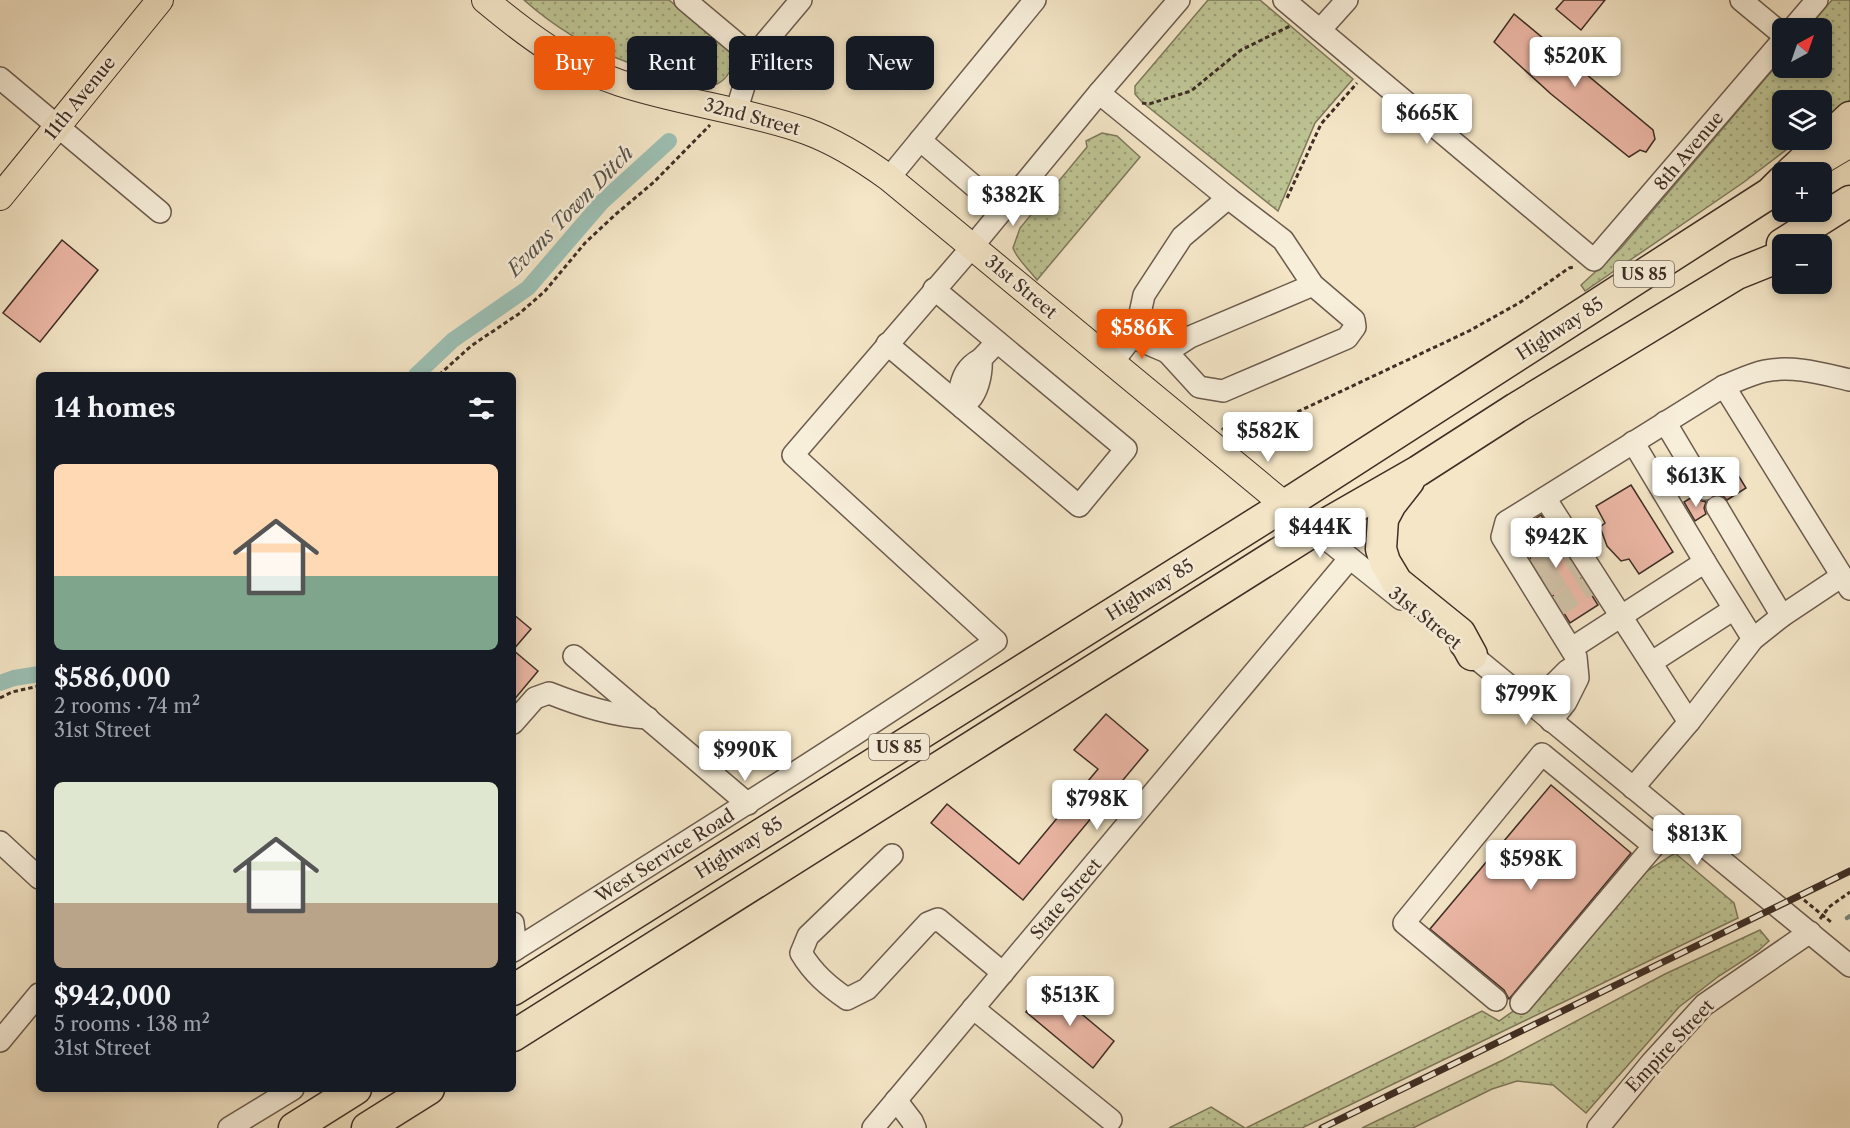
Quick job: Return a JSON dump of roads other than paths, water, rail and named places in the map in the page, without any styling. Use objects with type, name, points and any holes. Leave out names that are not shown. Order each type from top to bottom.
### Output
[{"type":"highway","points":[[1802,162],[1850,117]]},
{"type":"highway","name":"Highway 85","points":[[516,988],[1285,505],[1772,190]]},
{"type":"highway","points":[[1799,234],[1850,201]]},
{"type":"highway","points":[[1830,234],[1850,225]]},
{"type":"highway","points":[[1737,274],[1772,251]]},
{"type":"highway","name":"Highway 85","points":[[516,1034],[1315,530],[1418,471],[1516,408],[1737,274],[1772,260]]},
{"type":"highway","points":[[1418,471],[1391,504],[1383,519],[1381,549],[1385,562],[1397,582],[1460,633],[1472,655]]},
{"type":"highway","points":[[294,1128],[351,1092]]},
{"type":"highway","points":[[367,1128],[424,1092]]},
{"type":"main road","name":"11th Avenue","points":[[0,197],[160,0]]},
{"type":"main road","name":"32nd Street","points":[[485,0],[528,36],[555,54],[588,70],[620,83],[805,131],[835,143],[863,159],[889,178]]},
{"type":"main road","points":[[1820,162],[1850,144]]},
{"type":"main road","name":"31st Street","points":[[889,178],[1315,530]]},
{"type":"street","points":[[685,0],[729,37]]},
{"type":"street","points":[[771,36],[801,0]]},
{"type":"street","points":[[889,178],[1035,0]]},
{"type":"street","points":[[934,289],[1126,449],[1079,506],[964,405],[887,344],[934,289],[972,247],[1179,0]]},
{"type":"street","points":[[1284,0],[1320,30],[1347,0]]},
{"type":"street","points":[[1741,0],[1772,26]]},
{"type":"street","points":[[1802,18],[1817,0]]},
{"type":"street","name":"8th Avenue","points":[[1320,30],[1594,261],[1772,53]]},
{"type":"street","points":[[0,78],[160,212]]},
{"type":"street","points":[[727,110],[737,90]]},
{"type":"street","points":[[1099,93],[1283,240],[1314,285],[1354,320],[1355,327],[1347,338],[1223,391],[1199,387],[1167,352],[1132,337]]},
{"type":"street","points":[[920,140],[975,187]]},
{"type":"street","points":[[1112,363],[1136,332],[1144,295],[1182,237],[1228,198]]},
{"type":"street","points":[[1167,352],[1190,337],[1314,285]]},
{"type":"street","points":[[964,405],[972,396],[982,371],[981,359],[997,342]]},
{"type":"street","name":"West Service Road","points":[[516,949],[748,804],[996,641],[793,455],[887,344]]},
{"type":"street","points":[[1551,721],[1566,702],[1578,678],[1574,657],[1552,610],[1517,553],[1502,537],[1506,522],[1724,386],[1766,371],[1784,370],[1800,370],[1850,380]]},
{"type":"street","points":[[1633,788],[1689,722],[1752,639],[1782,616],[1846,583],[1724,386]]},
{"type":"street","points":[[1665,422],[1705,489]]},
{"type":"street","points":[[1633,442],[1752,639]]},
{"type":"street","points":[[1545,498],[1558,526],[1594,583],[1620,615],[1689,722]]},
{"type":"street","points":[[1717,507],[1782,616]]},
{"type":"street","name":"31st Street","points":[[1315,530],[1472,655],[1850,966]]},
{"type":"street","name":"State Street","points":[[873,1128],[1350,558]]},
{"type":"street","points":[[1525,700],[1548,690],[1567,671],[1574,657],[1620,615],[1705,562]]},
{"type":"street","points":[[1652,662],[1734,609]]},
{"type":"street","points":[[574,656],[748,804]]},
{"type":"street","points":[[516,720],[535,698],[549,693],[581,706],[621,717],[648,718]]},
{"type":"street","points":[[1496,1000],[1404,923],[1542,754],[1654,846]]},
{"type":"street","points":[[1521,1004],[1674,822]]},
{"type":"street","points":[[0,842],[36,875]]},
{"type":"street","points":[[892,855],[807,936],[801,953],[807,964],[826,985],[847,999],[867,989],[928,923],[938,919],[1003,973]]},
{"type":"street","name":"Empire Street","points":[[1598,1128],[1704,1005],[1810,932]]},
{"type":"street","points":[[0,1041],[36,998]]},
{"type":"street","points":[[973,1008],[1111,1119]]},
{"type":"street","points":[[229,1128],[286,1092]]},
{"type":"street","points":[[896,1100],[915,1128]]},
{"type":"waterway","name":"Evans Town Ditch","points":[[419,372],[453,340],[528,288],[602,202],[669,141]]},
{"type":"waterway","name":"Evans Town Ditch","points":[[0,683],[36,674]]},
{"type":"tunnel","points":[[1521,551],[1554,529]]},
{"type":"tunnel","points":[[1533,570],[1567,549]]},
{"type":"tunnel","points":[[1544,588],[1578,567]]},
{"type":"tunnel","points":[[1556,607],[1590,585]]},
{"type":"railway","points":[[1322,1128],[1850,871]]}]
